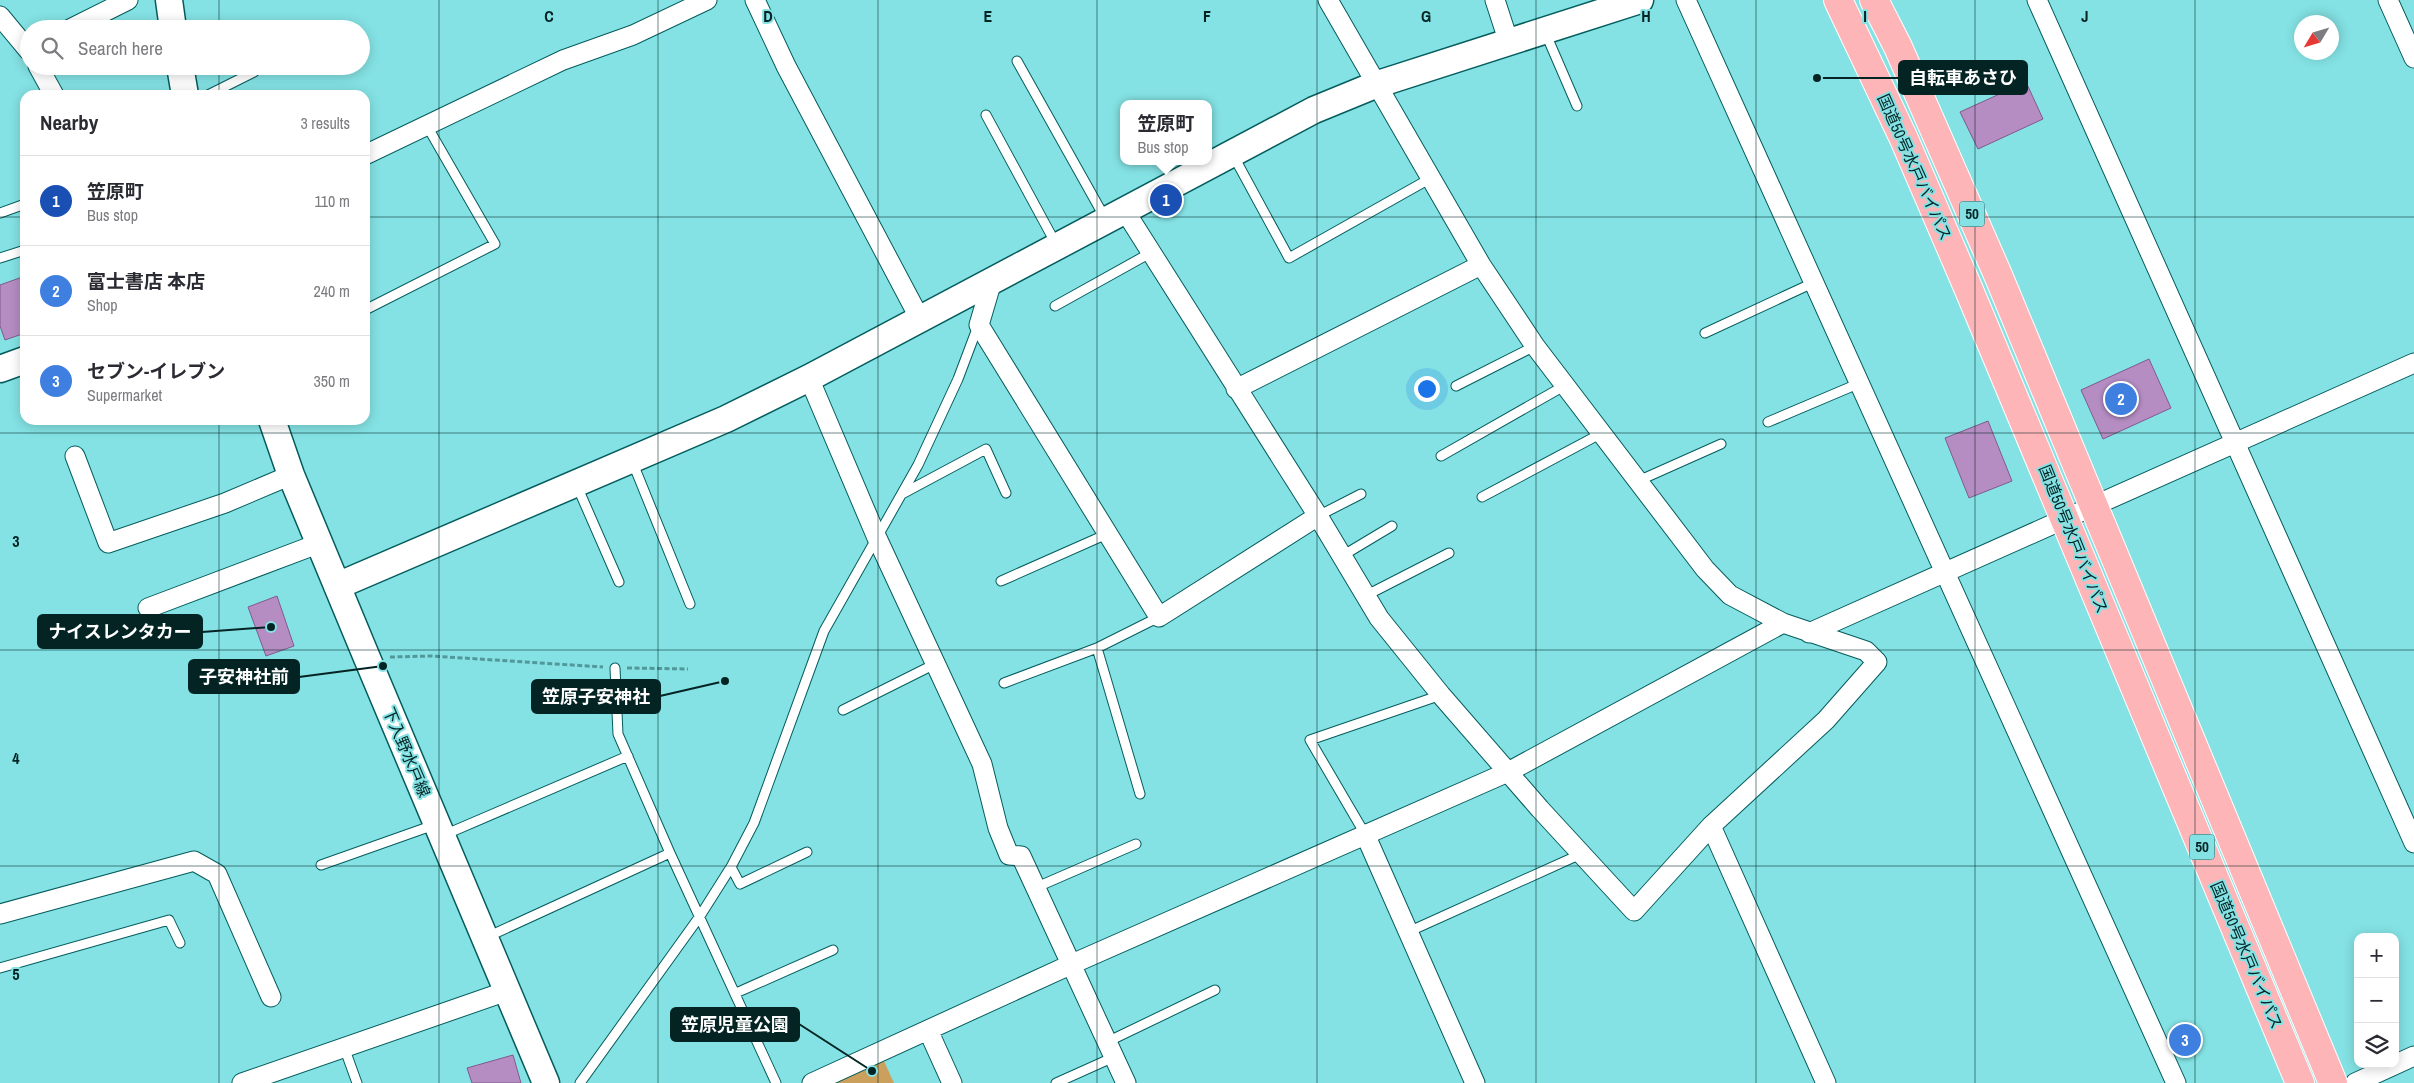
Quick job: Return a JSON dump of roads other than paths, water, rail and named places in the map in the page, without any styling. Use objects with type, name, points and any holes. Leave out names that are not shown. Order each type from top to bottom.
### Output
[{"type":"highway","name":"国道50号水戸バイパス","points":[[1838,0],[1904,139],[2066,519],[2300,1083]]},
{"type":"highway","name":"国道50号水戸バイパス","points":[[1874,0],[1898,47],[1998,274],[2333,1083]]},
{"type":"street","points":[[88,20],[128,0]]},
{"type":"street","points":[[169,0],[172,20]]},
{"type":"street","points":[[370,153],[563,60],[633,36],[707,0]]},
{"type":"street","points":[[755,0],[786,66],[920,319]]},
{"type":"street","points":[[1116,216],[1152,252],[1380,618],[1441,695],[1581,854],[1634,911],[1711,826],[1826,720],[1877,662],[1866,651],[1783,624],[1730,595],[1705,569],[1564,386],[1481,265],[1375,85],[1328,0]]},
{"type":"street","points":[[1495,0],[1509,43]]},
{"type":"street","points":[[1212,163],[1314,110],[1375,85],[1640,0]]},
{"type":"street","points":[[1686,0],[1861,383],[2176,1083]]},
{"type":"street","points":[[2037,0],[2414,842]]},
{"type":"street","points":[[2388,0],[2414,58]]},
{"type":"street","points":[[0,16],[20,40]]},
{"type":"street","points":[[43,75],[51,90]]},
{"type":"street","points":[[182,75],[184,90]]},
{"type":"street","points":[[337,586],[631,458],[726,419],[810,378],[1208,165]]},
{"type":"street","points":[[1236,389],[1481,265]]},
{"type":"street","points":[[992,281],[978,325],[1159,618],[1318,516]]},
{"type":"street","points":[[0,369],[20,362]]},
{"type":"street","points":[[1809,633],[2414,362]]},
{"type":"street","points":[[810,378],[877,538],[982,764],[998,828],[1009,855],[1021,856],[1126,1083]]},
{"type":"street","name":"下入野水戸線","points":[[274,425],[337,586],[546,1083]]},
{"type":"street","points":[[75,456],[108,543],[225,503],[292,475]]},
{"type":"street","points":[[148,608],[320,543]]},
{"type":"street","points":[[812,1083],[1072,964],[1508,772],[1783,624]]},
{"type":"street","points":[[1711,826],[1826,1083]]},
{"type":"street","points":[[1365,834],[1475,1083]]},
{"type":"street","points":[[0,914],[194,862],[217,874],[270,997]]},
{"type":"street","points":[[242,1083],[507,991]]},
{"type":"street","points":[[928,1030],[952,1083]]},
{"type":"street","points":[[2355,1083],[2414,1056]]},
{"type":"lane","points":[[1545,32],[1577,106]]},
{"type":"lane","points":[[1017,61],[1116,216]]},
{"type":"lane","points":[[218,90],[248,75]]},
{"type":"lane","points":[[986,115],[1058,246]]},
{"type":"lane","points":[[370,307],[495,244],[426,126]]},
{"type":"lane","points":[[1232,152],[1289,258],[1431,178]]},
{"type":"lane","points":[[0,213],[20,206]]},
{"type":"lane","points":[[0,258],[20,252]]},
{"type":"lane","points":[[1054,306],[1152,252]]},
{"type":"lane","points":[[1705,333],[1815,282]]},
{"type":"lane","points":[[580,1083],[700,916],[731,867],[754,823],[824,631],[918,465],[958,379],[978,325]]},
{"type":"lane","points":[[1456,386],[1535,346]]},
{"type":"lane","points":[[1768,422],[1861,383]]},
{"type":"lane","points":[[1441,456],[1564,386]]},
{"type":"lane","points":[[1482,497],[1602,434]]},
{"type":"lane","points":[[1638,481],[1721,444]]},
{"type":"lane","points":[[902,494],[986,449],[1006,493]]},
{"type":"lane","points":[[631,458],[690,604]]},
{"type":"lane","points":[[575,483],[619,582]]},
{"type":"lane","points":[[1318,516],[1361,494]]},
{"type":"lane","points":[[1342,556],[1392,526]]},
{"type":"lane","points":[[1001,581],[1107,534]]},
{"type":"lane","points":[[1367,595],[1449,553]]},
{"type":"lane","points":[[1004,683],[1097,648],[1159,618]]},
{"type":"lane","points":[[1097,648],[1140,794]]},
{"type":"lane","points":[[843,710],[935,664]]},
{"type":"lane","points":[[615,668],[618,734],[670,853],[776,1083]]},
{"type":"lane","points":[[1365,834],[1310,740],[1441,695]]},
{"type":"lane","points":[[321,865],[439,830],[628,756]]},
{"type":"lane","points":[[1037,888],[1136,844]]},
{"type":"lane","points":[[731,867],[740,884],[807,852]]},
{"type":"lane","points":[[485,938],[670,853]]},
{"type":"lane","points":[[1408,932],[1581,854]]},
{"type":"lane","points":[[0,968],[169,920],[180,944]]},
{"type":"lane","points":[[736,993],[833,950]]},
{"type":"lane","points":[[1056,1083],[1216,990]]},
{"type":"lane","points":[[344,1047],[357,1083]]},
{"type":"place","name":"自転車あさひ","points":[[1817,78]]},
{"type":"place","name":"笠原町","points":[[1166,200]]},
{"type":"place","name":"富士書店 本店","points":[[2121,399]]},
{"type":"place","name":"ナイスレンタカー","points":[[271,627]]},
{"type":"place","name":"子安神社前","points":[[383,666]]},
{"type":"place","name":"笠原子安神社","points":[[725,681]]},
{"type":"place","name":"セブン-イレブン","points":[[2185,1040]]},
{"type":"place","name":"笠原児童公園","points":[[872,1071]]}]
